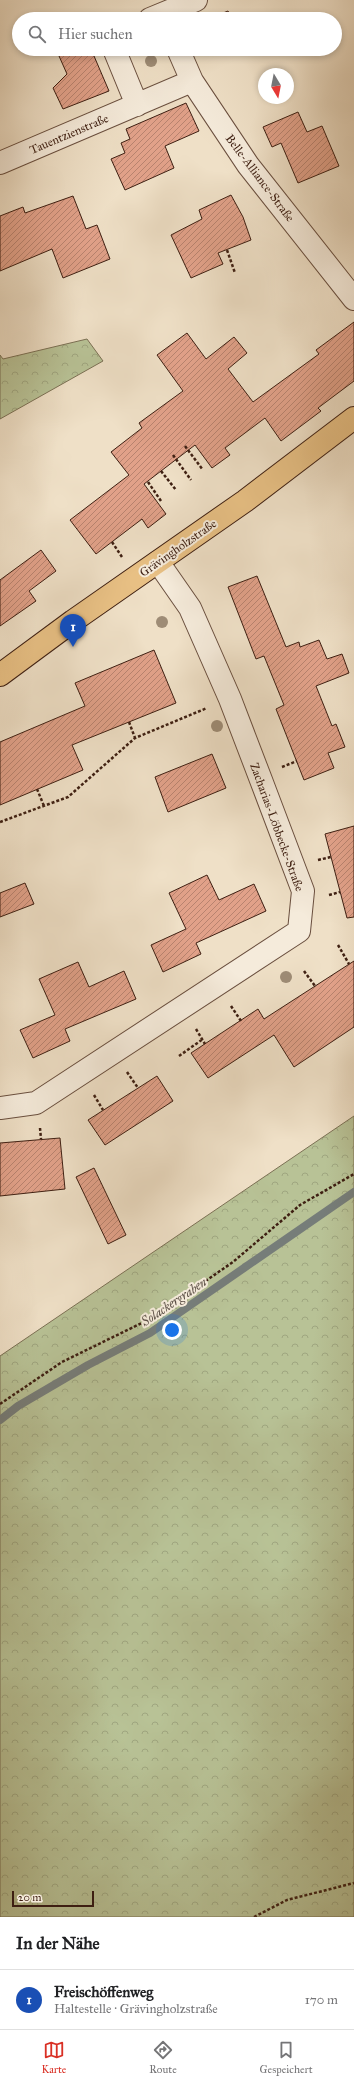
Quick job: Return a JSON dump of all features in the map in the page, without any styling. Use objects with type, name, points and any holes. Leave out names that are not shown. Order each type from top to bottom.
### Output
[{"type":"main road","name":"Grävingholzstraße","points":[[0,675],[245,501],[354,418]]},
{"type":"street","points":[[163,12],[196,0]]},
{"type":"street","points":[[117,56],[137,105]]},
{"type":"street","name":"Belle-Alliance-Straße","points":[[181,56],[192,81],[248,165],[354,299]]},
{"type":"street","name":"Tauentzienstraße","points":[[0,163],[192,81]]},
{"type":"street","name":"Zacharias-Löbbecke-Straße","points":[[0,1108],[36,1103],[299,931],[303,891],[230,699],[190,608],[158,562]]},
{"type":"path","points":[[226,250],[235,273]]},
{"type":"path","points":[[185,446],[204,470]]},
{"type":"path","points":[[173,455],[191,480]]},
{"type":"path","points":[[161,471],[176,490]]},
{"type":"path","points":[[148,482],[162,501]]},
{"type":"path","points":[[112,542],[126,562]]},
{"type":"path","points":[[0,822],[68,797],[135,738],[230,699]]},
{"type":"path","points":[[129,722],[135,738]]},
{"type":"path","points":[[37,790],[44,806]]},
{"type":"path","points":[[338,945],[349,964]]},
{"type":"path","points":[[304,971],[315,986]]},
{"type":"path","points":[[179,1056],[203,1039]]},
{"type":"path","points":[[124,1067],[138,1088]]},
{"type":"path","points":[[0,1404],[62,1362],[152,1318],[233,1262],[300,1205],[354,1174]]},
{"type":"path","points":[[254,1917],[287,1900],[354,1883]]},
{"type":"green space","points":[[87,339],[103,361],[0,419],[0,355],[3,359]]},
{"type":"green space","points":[[354,1116],[354,1917],[0,1917],[0,1356]]},
{"type":"building","points":[[59,56],[94,56],[109,91],[63,109],[53,88],[67,74]]},
{"type":"building","points":[[186,103],[199,131],[165,146],[174,168],[125,190],[111,159],[125,153],[121,143],[130,139],[126,129]]},
{"type":"building","points":[[298,112],[307,132],[322,126],[339,166],[298,183],[281,143],[272,147],[263,127]]},
{"type":"building","points":[[231,195],[243,217],[251,240],[218,253],[223,264],[191,278],[171,235],[202,219],[199,210]]},
{"type":"building","points":[[73,196],[86,229],[97,225],[110,259],[63,278],[52,249],[0,271],[0,216],[23,207],[25,213]]},
{"type":"building","points":[[354,322],[354,381],[318,408],[321,411],[281,441],[265,418],[225,448],[230,455],[212,468],[195,445],[144,484],[166,514],[148,528],[142,519],[96,554],[70,520],[129,475],[111,452],[142,428],[139,423],[183,391],[157,355],[187,333],[206,359],[234,337],[247,353],[228,369],[253,402],[319,354],[316,350]]},
{"type":"building","points":[[41,550],[56,571],[29,591],[36,601],[0,626],[0,580]]},
{"type":"building","points":[[257,576],[286,647],[299,642],[300,647],[319,640],[327,659],[342,654],[349,673],[316,686],[332,726],[336,724],[345,747],[328,753],[334,768],[304,780],[276,709],[284,705],[264,656],[256,659],[228,587]]},
{"type":"building","points":[[154,650],[176,703],[72,745],[83,770],[0,805],[0,742],[85,706],[75,683]]},
{"type":"building","points":[[212,754],[226,788],[168,812],[155,777]]},
{"type":"building","points":[[354,826],[354,917],[347,918],[325,834]]},
{"type":"building","points":[[207,875],[219,900],[254,884],[266,911],[196,943],[201,954],[163,972],[151,945],[186,929],[169,893]]},
{"type":"building","points":[[25,883],[34,904],[0,917],[0,893]]},
{"type":"building","points":[[354,961],[354,1027],[294,1067],[274,1035],[208,1078],[191,1053],[258,1009],[264,1019]]},
{"type":"building","points":[[78,962],[89,987],[124,971],[136,999],[65,1029],[70,1041],[33,1058],[20,1030],[55,1015],[39,979]]},
{"type":"building","points":[[157,1076],[173,1101],[105,1145],[88,1120]]},
{"type":"building","points":[[60,1138],[65,1189],[0,1196],[0,1143]]},
{"type":"building","points":[[94,1168],[126,1235],[108,1244],[76,1177]]},
{"type":"waterway","name":"Solackergraben","points":[[0,1420],[18,1406],[88,1365],[150,1333],[354,1192]]},
{"type":"place","name":"Freischöffenweg","points":[[73,647]]}]
